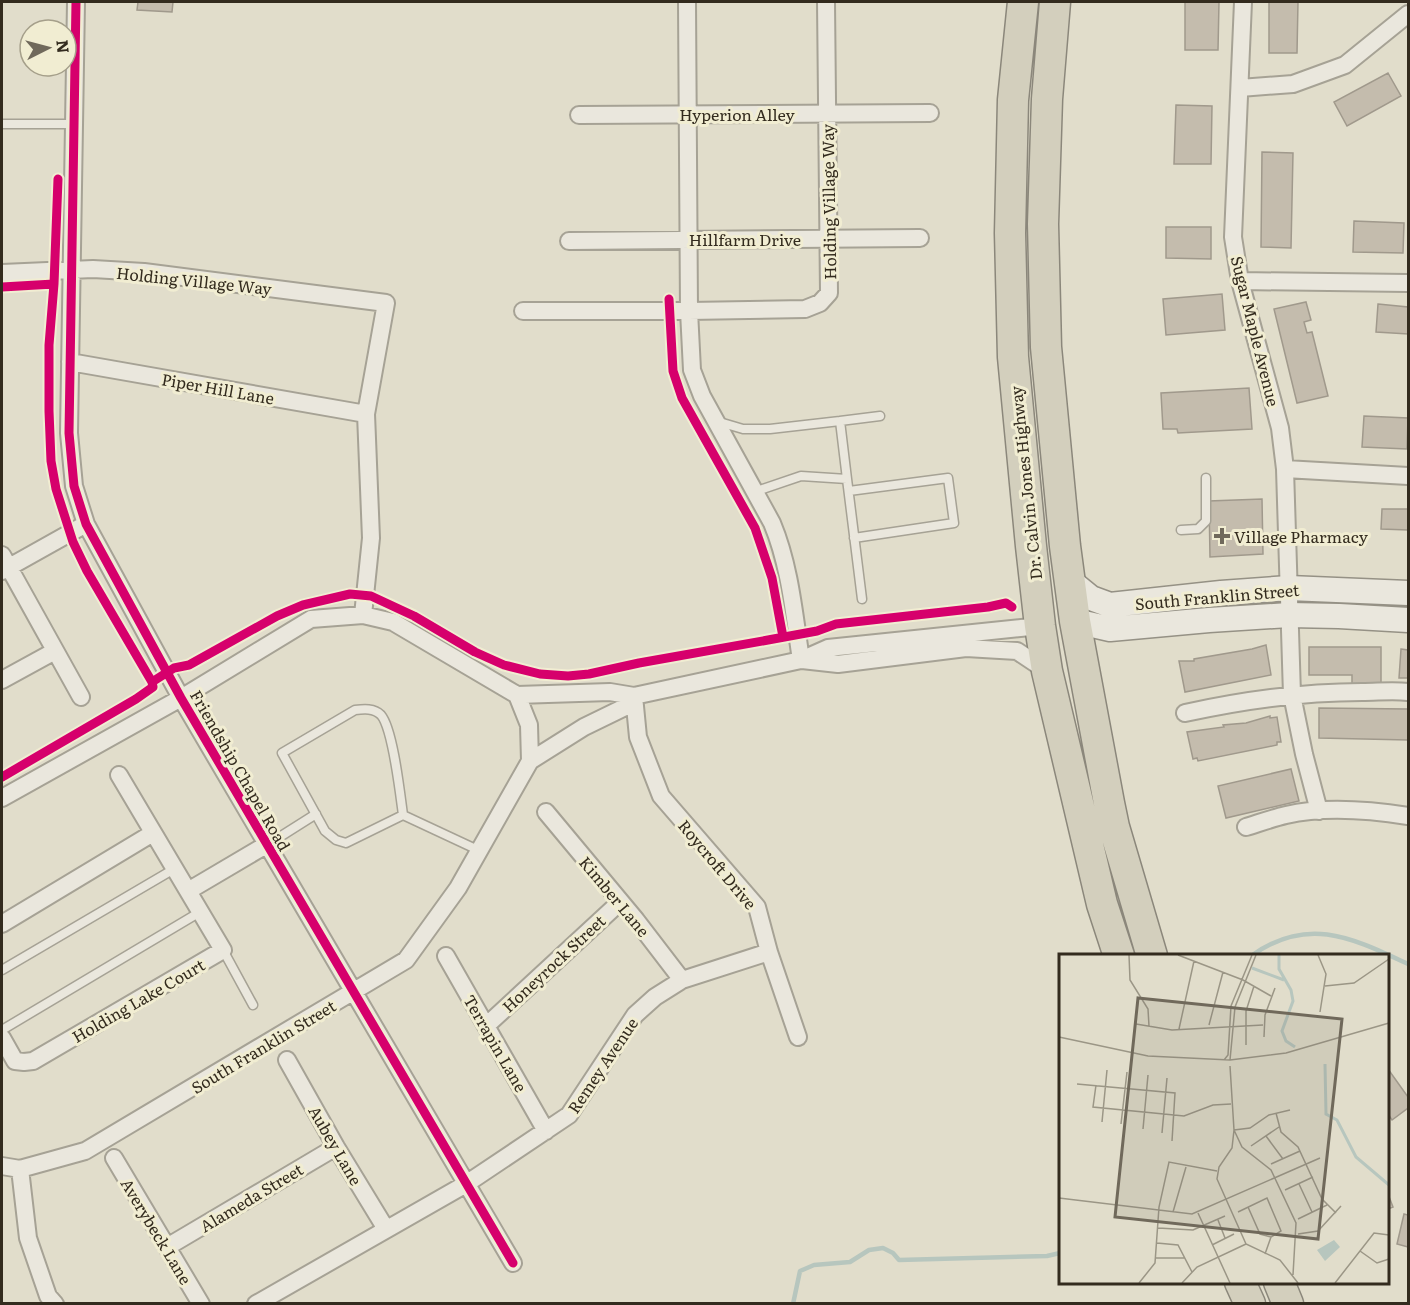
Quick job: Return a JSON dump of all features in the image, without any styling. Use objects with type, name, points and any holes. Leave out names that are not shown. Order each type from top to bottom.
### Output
[{"type":"highway","name":"Dr. Calvin Jones Highway","points":[[1023,2],[1013,100],[1010,233],[1013,357],[1023,466],[1047,671],[1102,904],[1118,954]]},
{"type":"highway","name":"Dr. Calvin Jones Highway","points":[[1055,2],[1047,99],[1043,224],[1046,347],[1069,580],[1114,827],[1151,954]]},
{"type":"highway","points":[[1013,100],[1026,100],[1032,113],[1035,319],[1046,347]]},
{"type":"highway","points":[[1023,466],[1039,477],[1051,564],[1061,602],[1075,621]]},
{"type":"highway","points":[[1040,626],[1057,647],[1068,672],[1089,766],[1109,803]]},
{"type":"highway","points":[[1241,1284],[1250,1304]]},
{"type":"highway","points":[[1280,1284],[1288,1304]]},
{"type":"street","name":"Friendship Chapel Road","points":[[76,2],[69,433],[74,486],[86,524],[181,698],[513,1263]]},
{"type":"street","points":[[687,2],[688,239],[692,370],[702,396],[780,543],[801,660]]},
{"type":"street","name":"Holding Village Way","points":[[523,310],[689,312],[805,309],[820,303],[829,293],[826,2]]},
{"type":"street","name":"Sugar Maple Avenue","points":[[1242,2],[1233,237],[1240,280],[1280,428],[1285,469],[1292,695],[1319,811]]},
{"type":"street","points":[[1240,88],[1293,84],[1345,65],[1408,14]]},
{"type":"street","name":"Hyperion Alley","points":[[579,115],[930,113]]},
{"type":"street","name":"Hillfarm Drive","points":[[569,241],[920,238]]},
{"type":"street","name":"Holding Village Way","points":[[2,273],[71,270],[144,272],[386,303],[366,414]]},
{"type":"street","points":[[1240,280],[1408,283]]},
{"type":"street","name":"Piper Hill Lane","points":[[70,362],[366,414]]},
{"type":"street","points":[[363,615],[371,538],[366,414]]},
{"type":"street","points":[[1285,469],[1408,476]]},
{"type":"street","points":[[81,697],[4,565],[86,524]]},
{"type":"street","name":"South Franklin Street","points":[[1069,580],[1090,598],[1110,605],[1289,588],[1408,593]]},
{"type":"street","points":[[2,798],[181,698],[311,619],[363,615],[393,622],[517,695],[529,725],[530,761]]},
{"type":"street","name":"South Franklin Street","points":[[1075,621],[1110,629],[1289,615],[1338,615],[1408,620]]},
{"type":"street","name":"South Franklin Street","points":[[517,695],[610,692],[634,696],[801,660],[828,648],[1040,626]]},
{"type":"street","name":"South Franklin Street","points":[[801,660],[838,664],[966,648],[1017,651],[1047,671]]},
{"type":"street","points":[[2,680],[55,651]]},
{"type":"street","points":[[1185,713],[1233,702],[1292,695],[1325,692],[1408,692]]},
{"type":"street","name":"South Franklin Street","points":[[2,1166],[20,1169],[85,1151],[406,960],[458,888],[530,761],[584,727],[623,708],[634,696]]},
{"type":"street","name":"Roycroft Drive","points":[[634,696],[638,737],[661,796],[757,907],[769,952],[798,1037]]},
{"type":"street","name":"Holding Lake Court","points":[[2,1038],[15,1061],[33,1060],[223,950],[119,776]]},
{"type":"street","points":[[1246,827],[1288,815],[1319,811],[1408,816]]},
{"type":"street","name":"Kimber Lane","points":[[546,812],[682,980]]},
{"type":"street","points":[[2,924],[153,833]]},
{"type":"street","points":[[188,891],[267,845]]},
{"type":"street","name":"Honeyrock Street","points":[[486,1026],[621,902]]},
{"type":"street","name":"Remey Avenue","points":[[256,1304],[466,1184],[569,1115],[635,1015],[656,997],[682,980],[769,952]]},
{"type":"street","name":"Terrapin Lane","points":[[446,956],[546,1131]]},
{"type":"street","name":"Aubey Lane","points":[[287,1060],[386,1229]]},
{"type":"street","name":"Alameda Street","points":[[167,1247],[336,1147]]},
{"type":"street","name":"Averybeck Lane","points":[[114,1158],[201,1304]]},
{"type":"street","points":[[20,1169],[28,1238],[48,1296],[55,1304]]},
{"type":"lane","points":[[2,124],[74,124]]},
{"type":"lane","points":[[715,421],[743,429],[770,429],[880,416]]},
{"type":"lane","points":[[840,421],[862,599]]},
{"type":"lane","points":[[729,446],[743,429]]},
{"type":"lane","points":[[754,492],[801,476],[847,479]]},
{"type":"lane","points":[[849,491],[948,478],[954,523],[854,538]]},
{"type":"lane","points":[[1180,530],[1198,529],[1206,521],[1206,478]]},
{"type":"lane","points":[[368,709],[380,713],[388,727],[403,815],[346,843],[336,840],[325,831],[282,753],[355,710],[368,709]]},
{"type":"lane","points":[[267,845],[316,814]]},
{"type":"lane","points":[[403,815],[478,850]]},
{"type":"lane","points":[[2,970],[174,869]]},
{"type":"lane","points":[[2,1030],[200,912]]},
{"type":"lane","points":[[223,950],[253,1005]]},
{"type":"building","points":[[138,2],[173,2],[172,12],[137,10]]},
{"type":"building","points":[[1185,2],[1219,2],[1218,50],[1185,50]]},
{"type":"building","points":[[1269,2],[1298,2],[1297,53],[1269,53]]},
{"type":"building","points":[[1388,73],[1401,96],[1347,126],[1334,102]]},
{"type":"building","points":[[1176,105],[1212,106],[1211,164],[1174,164]]},
{"type":"building","points":[[1262,152],[1293,153],[1291,248],[1261,247]]},
{"type":"building","points":[[1354,221],[1404,223],[1403,253],[1353,252]]},
{"type":"building","points":[[1166,227],[1211,227],[1211,259],[1166,258]]},
{"type":"building","points":[[1222,294],[1225,330],[1166,335],[1163,299]]},
{"type":"building","points":[[1306,302],[1311,320],[1304,322],[1307,333],[1312,332],[1328,396],[1297,403],[1274,309]]},
{"type":"building","points":[[1378,304],[1408,307],[1408,334],[1376,332]]},
{"type":"building","points":[[1249,388],[1252,429],[1178,433],[1177,429],[1163,429],[1161,393]]},
{"type":"building","points":[[1364,416],[1408,418],[1407,449],[1362,447]]},
{"type":"building","points":[[1262,499],[1263,554],[1210,557],[1209,501]]},
{"type":"building","points":[[1382,509],[1408,509],[1408,530],[1381,529]]},
{"type":"building","points":[[1266,645],[1271,675],[1185,692],[1179,661],[1194,661],[1194,659]]},
{"type":"building","points":[[1309,647],[1381,647],[1381,684],[1352,684],[1352,675],[1309,675]]},
{"type":"building","points":[[1401,649],[1408,650],[1408,678],[1399,678]]},
{"type":"building","points":[[1319,708],[1408,709],[1408,740],[1319,738]]},
{"type":"building","points":[[1270,716],[1270,718],[1277,717],[1281,742],[1277,742],[1277,745],[1198,761],[1197,758],[1193,759],[1187,732],[1246,723]]},
{"type":"building","points":[[1291,769],[1299,801],[1226,818],[1218,786]]},
{"type":"building","points":[[1389,1070],[1408,1097],[1408,1108],[1392,1120],[1389,1116]]},
{"type":"building","points":[[1389,1197],[1393,1207],[1389,1209]]},
{"type":"building","points":[[1404,1214],[1408,1215],[1408,1247],[1397,1244]]},
{"type":"waterway","points":[[1254,954],[1292,936],[1311,934],[1349,939],[1386,954]]},
{"type":"waterway","points":[[1389,955],[1408,964]]},
{"type":"waterway","points":[[793,1304],[800,1271],[814,1265],[850,1262],[869,1250],[883,1248],[893,1253],[899,1260],[1047,1256],[1059,1253]]},
{"type":"cycle path","points":[[76,2],[69,433],[74,486],[86,524],[181,698],[513,1263]]},
{"type":"cycle path","points":[[54,284],[58,179]]},
{"type":"cycle path","points":[[2,287],[54,284],[49,345],[49,411],[51,461],[56,489],[73,542],[87,571],[152,682]]},
{"type":"cycle path","points":[[669,299],[673,371],[682,398],[755,528],[772,578],[783,637]]},
{"type":"cycle path","points":[[2,777],[136,699],[153,687],[152,682],[174,668],[189,665],[277,616],[303,605],[350,594],[371,596],[414,616],[475,652],[504,665],[540,674],[568,676],[817,631],[836,624],[1006,603],[1012,607]]},
{"type":"place","name":"Village Pharmacy","points":[[1222,536]]}]
